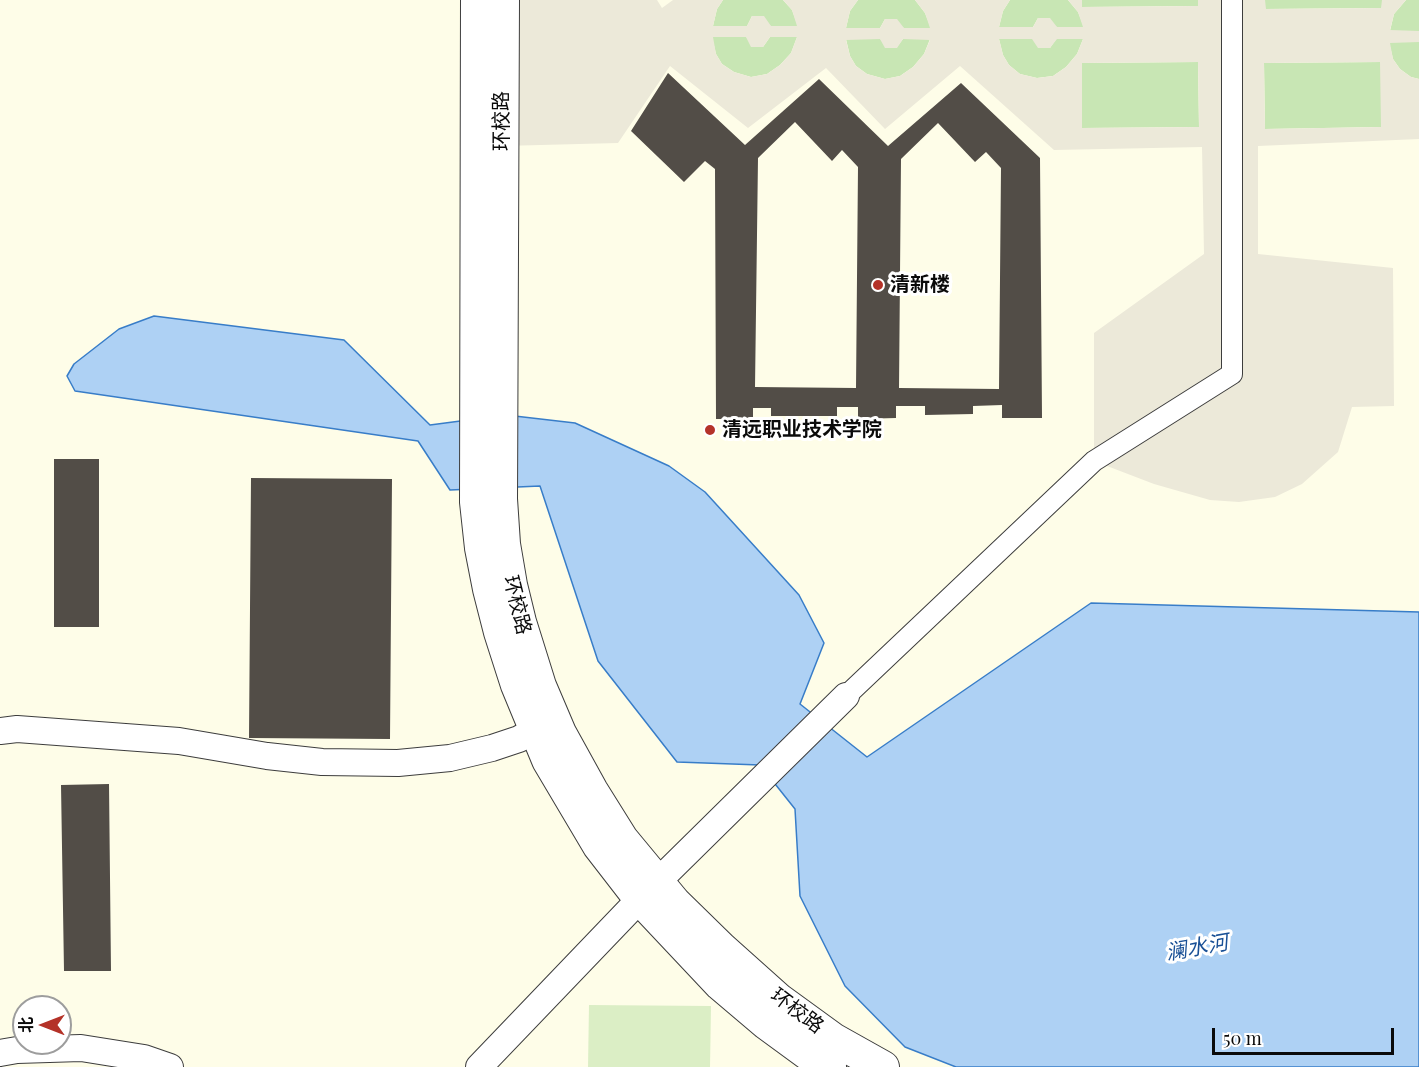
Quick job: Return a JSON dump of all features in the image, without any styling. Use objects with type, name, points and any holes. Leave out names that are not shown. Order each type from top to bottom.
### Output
[{"type":"street","name":"环校路","points":[[477,0],[489,500],[481,548],[500,632],[517,685],[548,760],[599,846],[649,890],[675,903],[778,999],[833,1039],[883,1067]]},
{"type":"street","name":"环校路","points":[[488,411],[503,0]]},
{"type":"street","points":[[479,1067],[649,890],[757,783],[1095,461],[1232,374],[1232,0]]},
{"type":"street","name":"环校路","points":[[489,500],[504,544],[520,622],[540,686],[560,733],[649,890],[720,984],[766,1023],[815,1059],[830,1067]]},
{"type":"street","points":[[0,731],[17,729],[179,741],[267,756],[322,762],[398,763],[450,758],[492,748],[519,739],[535,730]]},
{"type":"street","points":[[0,1053],[17,1050],[81,1048],[144,1058],[170,1067]]},
{"type":"green space","points":[[723,0],[783,0],[792,10],[798,26],[771,26],[752,16],[747,26],[713,26],[717,9]]},
{"type":"green space","points":[[858,0],[915,0],[925,13],[931,28],[904,28],[885,19],[880,28],[846,28],[850,11]]},
{"type":"green space","points":[[1010,0],[1068,0],[1078,12],[1084,27],[1057,27],[1038,18],[1033,27],[999,27],[1003,11]]},
{"type":"green space","points":[[1082,0],[1198,0],[1198,6],[1082,7]]},
{"type":"green space","points":[[1265,0],[1382,0],[1382,8],[1265,9]]},
{"type":"green space","points":[[1406,0],[1419,0],[1419,31],[1390,31],[1394,14]]},
{"type":"green space","points":[[712,37],[746,37],[763,47],[770,37],[797,37],[791,53],[780,65],[767,74],[751,77],[734,72],[722,64],[716,54]]},
{"type":"green space","points":[[846,39],[880,39],[896,48],[903,39],[930,39],[924,54],[913,67],[900,76],[885,79],[867,74],[856,66],[850,56]]},
{"type":"green space","points":[[999,39],[1033,39],[1050,48],[1056,39],[1083,39],[1077,54],[1066,67],[1053,76],[1037,78],[1020,74],[1009,65],[1003,55]]},
{"type":"green space","points":[[1389,42],[1419,42],[1419,79],[1411,77],[1400,69],[1393,59]]},
{"type":"green space","points":[[1198,62],[1199,127],[1082,128],[1082,63]]},
{"type":"green space","points":[[1381,62],[1381,127],[1265,129],[1264,63]]},
{"type":"green space","points":[[589,1005],[711,1006],[710,1067],[588,1067]]},
{"type":"shaded area","points":[[503,0],[657,0],[662,8],[673,0],[723,0],[717,9],[713,26],[747,26],[752,16],[764,16],[771,26],[797,26],[792,10],[783,0],[858,0],[850,11],[846,28],[880,28],[885,19],[897,19],[904,28],[930,28],[925,13],[915,0],[1010,0],[1003,11],[999,27],[1033,27],[1038,18],[1050,18],[1057,27],[1083,27],[1078,12],[1068,0],[1082,0],[1082,7],[1198,6],[1198,0],[1265,0],[1266,9],[1381,8],[1382,0],[1406,0],[1394,14],[1390,30],[1419,31],[1419,42],[1390,43],[1393,59],[1400,69],[1411,77],[1419,79],[1419,139],[1258,146],[1258,254],[1393,268],[1394,406],[1352,407],[1338,452],[1302,484],[1275,497],[1239,502],[1210,500],[1154,484],[1094,461],[1094,333],[1204,254],[1202,147],[1054,150],[960,66],[885,129],[826,68],[748,128],[670,66],[618,143],[502,146]],"holes":[[[713,37],[746,37],[751,47],[763,47],[770,37],[797,37],[791,53],[767,74],[751,77],[734,72],[722,64],[716,54]],[[880,39],[885,48],[897,48],[903,39],[930,40],[924,54],[913,67],[900,76],[885,79],[867,74],[856,66],[850,56],[846,40]],[[999,39],[1032,39],[1038,48],[1050,48],[1057,39],[1083,39],[1077,54],[1066,67],[1053,76],[1037,78],[1020,74],[1009,65],[1003,55]],[[1198,62],[1199,127],[1082,128],[1082,63]],[[1380,62],[1381,127],[1265,129],[1264,63]]]},
{"type":"water","name":"澜水河","points":[[154,316],[344,340],[430,425],[506,415],[575,423],[669,466],[705,492],[799,595],[824,643],[800,704],[867,757],[1091,603],[1419,612],[1419,1067],[956,1067],[905,1047],[845,986],[800,896],[795,809],[760,765],[677,762],[598,661],[540,486],[450,490],[418,441],[75,391],[67,376],[74,364],[119,329]]},
{"type":"building","name":"清新楼","points":[[668,73],[745,145],[819,79],[888,146],[961,83],[1040,158],[1042,418],[1002,418],[1002,405],[973,406],[973,414],[925,415],[925,406],[896,406],[896,418],[858,419],[858,407],[837,407],[837,416],[771,416],[771,408],[753,408],[753,419],[716,419],[715,169],[705,161],[684,182],[631,131]],"holes":[[[795,122],[832,161],[842,150],[858,167],[856,388],[755,387],[758,158]],[[938,123],[975,162],[986,152],[1001,168],[999,389],[899,388],[901,159]]]},
{"type":"building","points":[[54,459],[99,459],[99,627],[54,627]]},
{"type":"building","points":[[251,478],[392,479],[390,739],[249,738]]},
{"type":"building","points":[[109,784],[111,971],[64,971],[61,785]]},
{"type":"place","name":"清新楼","points":[[878,285]]},
{"type":"place","name":"清远职业技术学院","points":[[710,430]]}]
